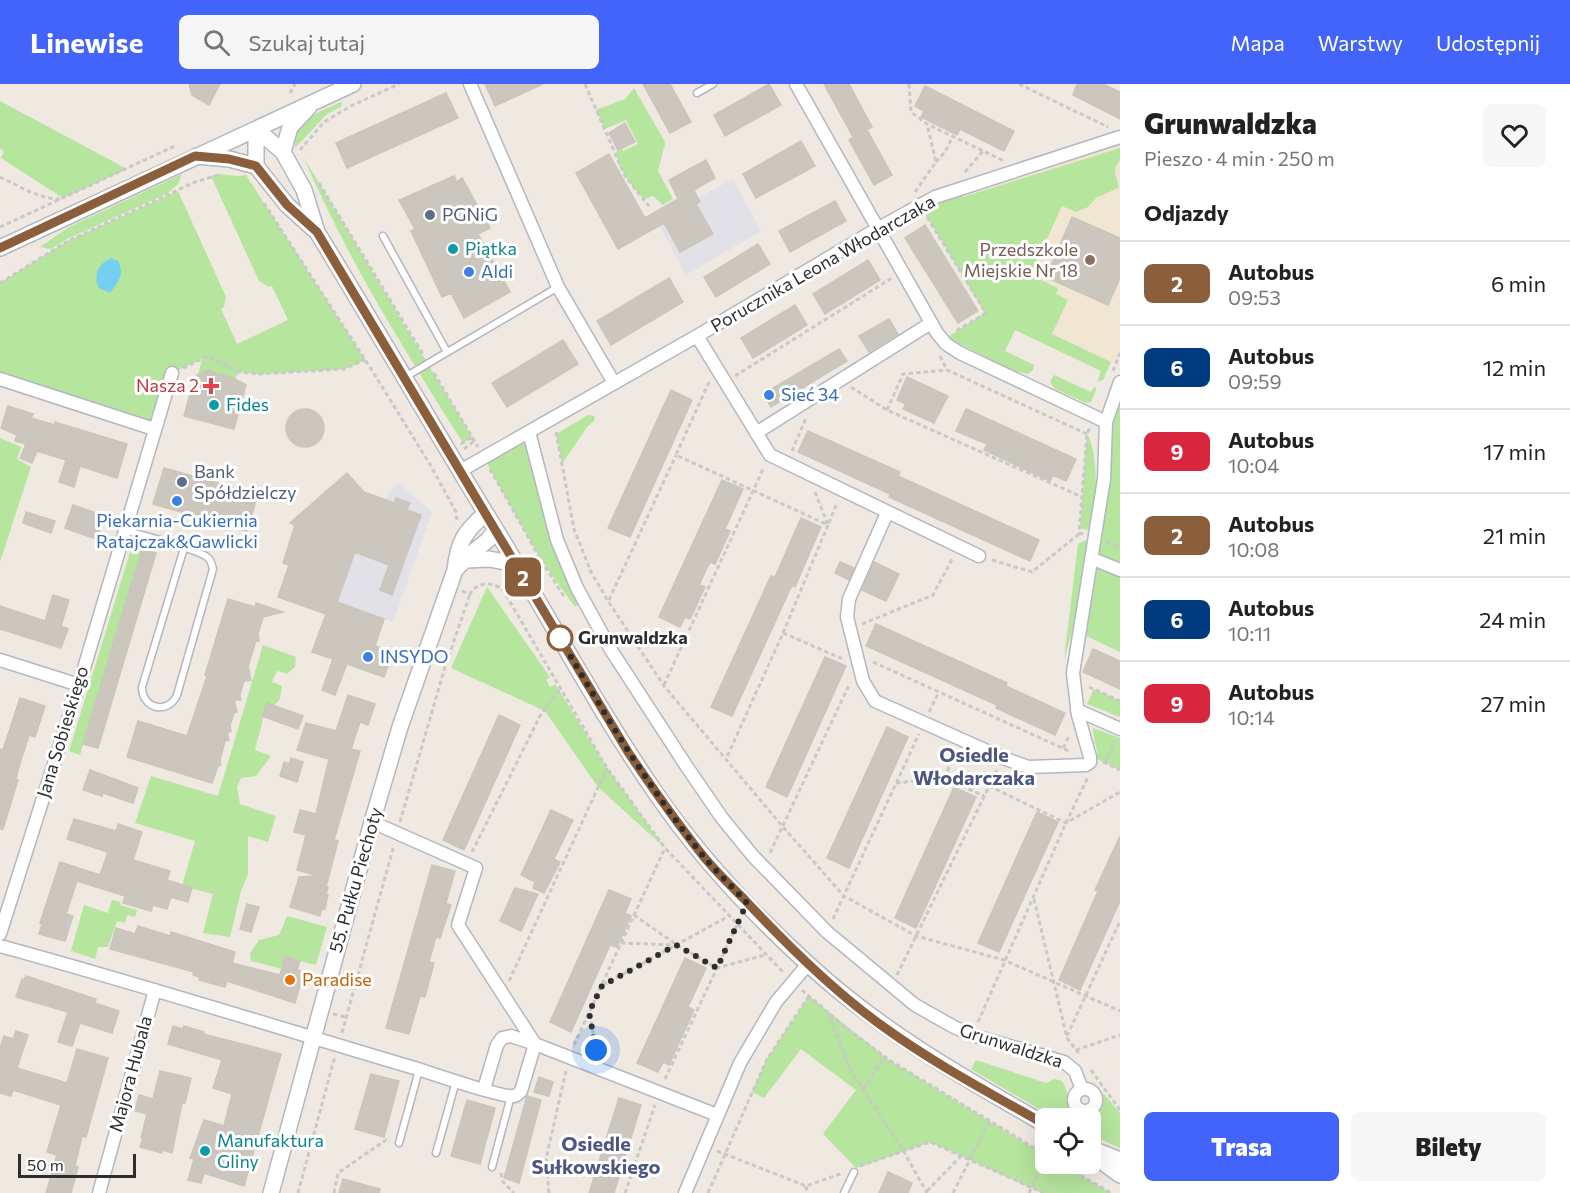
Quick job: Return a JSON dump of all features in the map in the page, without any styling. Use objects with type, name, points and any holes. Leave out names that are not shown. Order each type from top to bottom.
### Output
[{"type":"street","points":[[0,248],[353,84]]},
{"type":"street","points":[[470,84],[558,287],[614,382]]},
{"type":"street","points":[[796,84],[942,340],[960,354],[1106,422]]},
{"type":"street","points":[[283,152],[290,127],[314,102]]},
{"type":"street","points":[[256,129],[283,152],[304,189],[317,232],[485,514],[628,752],[656,794],[702,854],[808,964],[881,1025],[945,1067],[1035,1119]]},
{"type":"street","points":[[256,129],[256,166]]},
{"type":"street","name":"Porucznika Leona Włodarczaka","points":[[460,471],[935,197],[1120,137]]},
{"type":"street","points":[[195,156],[229,159],[256,166],[287,205],[317,232]]},
{"type":"street","points":[[756,433],[931,323]]},
{"type":"street","name":"Porucznika Leona Włodarczaka","points":[[697,336],[770,455]]},
{"type":"street","name":"Jana Sobieskiego","points":[[0,934],[79,685],[153,429],[172,373]]},
{"type":"street","points":[[0,379],[153,429]]},
{"type":"street","points":[[887,513],[849,599],[847,618],[863,681],[874,701],[1028,767],[1086,765],[1093,757],[1077,710],[1074,680],[1104,479],[1106,422],[1120,382]]},
{"type":"street","name":"Grunwaldzka","points":[[530,432],[557,540],[588,609],[611,650],[687,767],[722,818],[762,867],[827,932],[915,1005],[972,1035],[1059,1060],[1069,1065],[1075,1071],[1082,1089]]},
{"type":"street","points":[[770,455],[979,556]]},
{"type":"street","name":"55. Pułku Piechoty","points":[[461,565],[458,549],[466,532],[485,514]]},
{"type":"street","name":"55. Pułku Piechoty","points":[[271,1193],[312,1036],[400,727],[461,565],[496,530]]},
{"type":"street","points":[[461,565],[489,559],[516,564]]},
{"type":"street","points":[[1092,559],[1120,570]]},
{"type":"street","points":[[0,660],[79,685]]},
{"type":"street","points":[[1077,710],[1118,733]]},
{"type":"street","points":[[0,946],[514,1096],[521,1091],[534,1044],[458,925],[476,868],[372,822]]},
{"type":"street","points":[[685,1193],[740,1063],[776,1002],[808,964]]},
{"type":"street","name":"Majora Hubala","points":[[99,1193],[154,990]]},
{"type":"street","points":[[484,1089],[497,1045],[502,1038],[511,1036],[717,1115]]},
{"type":"street","points":[[1101,1154],[1120,1160]]},
{"type":"street","points":[[1101,1159],[1120,1175]]},
{"type":"lane","points":[[697,93],[713,84]]},
{"type":"lane","points":[[383,236],[447,352]]},
{"type":"lane","points":[[405,378],[558,287]]},
{"type":"lane","points":[[124,530],[184,548],[204,555],[209,558],[213,569],[177,695],[170,705],[159,708],[148,703],[142,693],[142,687],[184,548]]},
{"type":"lane","points":[[399,1143],[419,1070]]},
{"type":"lane","points":[[436,1153],[456,1080]]},
{"type":"lane","points":[[492,1167],[511,1096]]},
{"type":"lane","points":[[844,1193],[855,1170]]},
{"type":"path","points":[[290,93],[295,84]]},
{"type":"path","points":[[304,158],[300,151],[324,122],[351,106],[399,84]]},
{"type":"path","points":[[585,84],[625,176],[649,206]]},
{"type":"path","points":[[909,84],[911,112],[927,124],[1020,169]]},
{"type":"path","points":[[1019,84],[1110,128]]},
{"type":"path","points":[[927,124],[936,162]]},
{"type":"path","points":[[896,218],[945,152],[953,136]]},
{"type":"path","points":[[0,227],[177,145]]},
{"type":"path","points":[[0,283],[68,241],[195,182],[216,174],[227,176]]},
{"type":"path","points":[[0,177],[34,193],[51,199],[61,199]]},
{"type":"path","points":[[316,177],[429,363],[541,560],[568,602]]},
{"type":"path","points":[[932,226],[986,313],[942,340]]},
{"type":"path","points":[[725,382],[902,272]]},
{"type":"path","points":[[939,353],[947,370]]},
{"type":"path","points":[[172,373],[208,356],[239,372],[259,374],[344,369],[365,360]]},
{"type":"path","points":[[588,609],[608,600],[716,367]]},
{"type":"path","points":[[887,410],[903,374],[947,370],[1087,434]]},
{"type":"path","points":[[840,380],[887,410],[1082,497]]},
{"type":"path","points":[[786,463],[816,395]]},
{"type":"path","points":[[553,418],[574,529],[591,572],[608,600],[664,686],[844,896],[916,936],[1004,960],[1120,1011]]},
{"type":"path","points":[[676,455],[828,525]]},
{"type":"path","points":[[664,686],[770,455]]},
{"type":"path","points":[[808,474],[828,525]]},
{"type":"path","points":[[726,759],[783,633],[841,490]]},
{"type":"path","points":[[979,556],[1032,572],[1079,533]]},
{"type":"path","points":[[849,629],[933,595],[958,547]]},
{"type":"path","points":[[298,1193],[397,833],[445,667],[470,594]]},
{"type":"path","points":[[783,633],[939,692],[1081,756],[1093,757],[1120,770]]},
{"type":"path","points":[[762,867],[783,827],[857,660]]},
{"type":"path","points":[[1074,680],[1120,701]]},
{"type":"path","points":[[466,864],[540,716],[561,687]]},
{"type":"path","points":[[827,932],[939,692]]},
{"type":"path","points":[[1105,763],[1118,733]]},
{"type":"path","points":[[944,778],[962,739]]},
{"type":"path","points":[[972,1035],[1093,757]]},
{"type":"path","points":[[891,987],[1003,758]]},
{"type":"path","points":[[503,994],[607,768]]},
{"type":"path","points":[[896,783],[944,778],[984,796]]},
{"type":"path","points":[[989,786],[1066,823]]},
{"type":"path","points":[[1066,823],[1120,792]]},
{"type":"path","points":[[549,1193],[546,1159],[569,1057],[665,848]]},
{"type":"path","points":[[1034,897],[1067,1038],[1082,1059]]},
{"type":"path","points":[[625,1193],[659,1093],[747,903]]},
{"type":"path","points":[[634,915],[676,945],[717,968],[766,955]]},
{"type":"path","points":[[602,986],[729,916]]},
{"type":"path","points":[[1067,1038],[1120,921]]},
{"type":"path","points":[[621,943],[676,945]]},
{"type":"path","points":[[708,1193],[767,1059],[809,996]]},
{"type":"path","points":[[827,1011],[851,1071],[903,1150],[927,1192],[962,1155]]},
{"type":"path","points":[[589,1012],[599,1070]]},
{"type":"path","points":[[1059,1060],[1076,1050],[1120,1035]]},
{"type":"path","points":[[863,1089],[885,1057]]},
{"type":"path","points":[[1088,1067],[1120,1110]]},
{"type":"path","points":[[953,1193],[989,1122]]},
{"type":"path","points":[[334,1193],[338,1173],[386,1140],[399,1143]]},
{"type":"path","points":[[855,1170],[903,1150],[930,1142],[1044,1193]]},
{"type":"path","points":[[704,1146],[806,1186],[846,1171]]},
{"type":"path","points":[[492,1167],[501,1170],[503,1182],[514,1193]]},
{"type":"path","points":[[1029,1193],[1038,1174]]},
{"type":"path","points":[[1078,1174],[1111,1193]]},
{"type":"path","points":[[806,1186],[807,1193]]},
{"type":"shaded area","points":[[1120,137],[1120,353],[1116,364],[1037,327],[958,190]]},
{"type":"shaded area","points":[[733,179],[761,231],[686,275],[653,214],[694,191],[698,198]]},
{"type":"shaded area","points":[[399,483],[432,512],[393,622],[384,619],[379,633],[278,597],[289,566],[283,563],[299,515],[364,492],[386,500],[389,491]]},
{"type":"green space","points":[[634,88],[665,144],[658,171],[673,199],[663,205],[653,196],[644,199],[621,167],[618,160],[618,147],[621,147],[623,151],[638,144],[626,120],[605,129],[596,110],[625,99]]},
{"type":"green space","points":[[0,101],[127,169],[63,198],[1,158],[4,151],[0,148]]},
{"type":"green space","points":[[341,102],[342,106],[326,115],[295,148],[296,138],[304,123],[317,113]]},
{"type":"green space","points":[[1120,148],[1120,160],[1115,171],[1118,188],[1096,198],[1088,207],[1076,212],[1062,206],[1030,275],[1058,288],[1056,294],[1068,300],[1052,334],[1111,362],[1103,380],[1097,382],[1101,371],[1015,330],[1005,351],[1034,365],[1033,370],[1028,374],[1012,370],[952,340],[949,336],[985,313],[920,205],[958,189],[963,197]]},
{"type":"green space","points":[[304,158],[472,437],[463,443],[358,268]]},
{"type":"green space","points":[[182,174],[178,184],[168,193],[67,239],[51,249],[40,247],[69,227]]},
{"type":"green space","points":[[216,174],[246,175],[365,360],[344,369],[259,374],[239,372],[235,379],[220,374],[198,375],[202,359],[172,373],[154,429],[0,379],[0,283],[68,241],[178,191],[226,297],[224,307],[221,309],[237,344],[288,320],[272,286],[269,287],[259,281],[211,176]]},
{"type":"green space","points":[[1054,375],[1091,392],[1095,386],[1096,390],[1091,402],[1086,403],[1055,389],[1050,382]]},
{"type":"green space","points":[[1120,382],[1120,652],[1080,633],[1106,422]]},
{"type":"green space","points":[[588,415],[595,416],[594,421],[587,427],[562,464],[556,434]]},
{"type":"green space","points":[[529,432],[550,517],[584,601],[575,607],[541,560],[484,458]]},
{"type":"green space","points":[[1087,434],[1091,442],[1095,468],[1096,498],[1091,523],[1087,530],[1080,528]]},
{"type":"green space","points":[[0,438],[21,447],[17,459],[31,467],[0,562]]},
{"type":"green space","points":[[1085,540],[1087,543],[1073,628],[1064,660],[1078,544]]},
{"type":"green space","points":[[132,546],[142,549],[80,755],[69,751]]},
{"type":"green space","points":[[487,587],[550,677],[546,680],[550,687],[555,684],[607,768],[665,848],[598,787],[545,711],[451,668]]},
{"type":"green space","points":[[263,645],[296,657],[295,667],[287,674],[277,671],[272,682],[282,686],[280,699],[274,706],[267,703],[255,750],[271,756],[256,776],[241,778],[237,787],[240,804],[276,816],[268,842],[248,836],[248,874],[241,891],[230,937],[203,933],[213,894],[182,886],[195,841],[135,823],[151,776],[218,796]]},
{"type":"green space","points":[[1094,689],[1120,701],[1120,717],[1087,704]]},
{"type":"green space","points":[[1093,728],[1120,738],[1120,770],[1097,759]]},
{"type":"green space","points":[[112,900],[137,910],[135,917],[127,915],[125,923],[117,921],[108,947],[98,947],[95,959],[71,951],[84,905],[108,913]]},
{"type":"green space","points":[[287,916],[327,927],[316,965],[300,961],[282,969],[251,961],[250,953],[259,940],[279,935]]},
{"type":"green space","points":[[809,996],[889,1060],[1035,1149],[1035,1174],[1078,1174],[1111,1193],[1042,1193],[931,1142],[856,1168],[823,1134],[856,1090],[801,1049],[764,1098],[752,1092],[767,1059]]},
{"type":"green space","points":[[976,1060],[1046,1083],[1055,1079],[1062,1081],[1071,1108],[1037,1108],[971,1069]]},
{"type":"green space","points":[[1103,1093],[1120,1113],[1120,1148],[1101,1139],[1100,1108]]},
{"type":"water","points":[[111,258],[118,261],[121,270],[120,278],[110,293],[99,288],[97,274],[100,267]]},
{"type":"building","points":[[189,84],[220,84],[209,105],[192,95]]},
{"type":"building","points":[[485,84],[543,84],[495,106]]},
{"type":"building","points":[[643,84],[670,84],[691,122],[670,133]]},
{"type":"building","points":[[769,84],[781,105],[725,136],[714,115]]},
{"type":"building","points":[[824,84],[849,84],[872,127],[867,130],[892,175],[874,185],[849,140],[853,137]]},
{"type":"building","points":[[1077,84],[1103,84],[1120,92],[1120,119],[1073,95]]},
{"type":"building","points":[[925,86],[1014,131],[1004,151],[960,129],[957,135],[921,117],[924,111],[915,106]]},
{"type":"building","points":[[446,93],[458,118],[347,168],[336,143]]},
{"type":"building","points":[[625,123],[635,142],[618,150],[609,133]]},
{"type":"building","points":[[801,141],[815,166],[756,198],[743,174]]},
{"type":"building","points":[[609,154],[645,218],[678,199],[669,180],[706,160],[715,178],[694,190],[700,202],[696,204],[713,234],[680,252],[664,223],[618,249],[576,173]]},
{"type":"building","name":"Piątka","points":[[454,176],[457,182],[462,178],[490,228],[478,234],[510,292],[464,318],[451,293],[442,297],[411,231],[415,229],[399,200]]},
{"type":"building","points":[[835,201],[846,221],[790,252],[779,231]]},
{"type":"building","points":[[1072,217],[1120,238],[1120,278],[1108,305],[1046,277]]},
{"type":"building","points":[[925,225],[978,311],[958,323],[905,238]]},
{"type":"building","points":[[758,244],[770,264],[716,297],[704,277]]},
{"type":"building","points":[[868,260],[880,280],[825,314],[813,294]]},
{"type":"building","points":[[669,278],[683,302],[611,345],[597,321]]},
{"type":"building","points":[[795,305],[807,325],[753,358],[741,338]]},
{"type":"building","points":[[889,319],[898,334],[869,352],[859,336]]},
{"type":"building","points":[[563,340],[578,364],[507,407],[492,383]]},
{"type":"building","points":[[839,349],[847,361],[771,407],[763,394]]},
{"type":"building","name":"Fides","points":[[211,369],[212,372],[231,377],[246,385],[234,429],[184,416],[190,394],[199,380],[197,375]]},
{"type":"building","points":[[907,377],[948,396],[934,423],[903,409],[906,404],[897,400]]},
{"type":"building","points":[[671,390],[692,400],[630,537],[608,528]]},
{"type":"building","points":[[8,406],[33,414],[31,418],[55,425],[55,422],[127,444],[117,478],[80,466],[74,487],[59,482],[66,460],[37,451],[32,463],[20,458],[26,444],[15,441],[17,435],[1,428]]},
{"type":"building","points":[[305,409],[319,414],[324,428],[319,442],[305,447],[291,442],[286,428],[291,414]]},
{"type":"building","points":[[966,409],[1076,459],[1066,481],[1053,475],[1050,481],[984,450],[987,444],[956,431]]},
{"type":"building","points":[[808,431],[900,472],[898,476],[1039,540],[1030,561],[889,497],[890,494],[798,452]]},
{"type":"building","points":[[164,468],[239,489],[238,492],[257,497],[247,531],[153,504]]},
{"type":"building","points":[[347,473],[364,492],[394,503],[396,498],[410,503],[407,510],[421,515],[392,595],[380,590],[389,565],[355,552],[337,602],[384,619],[375,646],[393,652],[384,677],[347,664],[335,695],[322,690],[333,659],[312,652],[326,614],[278,597],[289,565],[283,563],[295,525],[290,523]]},
{"type":"building","points":[[722,480],[743,489],[725,529],[730,531],[715,564],[710,562],[699,585],[705,587],[690,619],[685,617],[680,627],[659,617]]},
{"type":"building","points":[[73,505],[105,516],[96,539],[65,528]]},
{"type":"building","points":[[26,512],[55,521],[51,533],[23,523]]},
{"type":"building","points":[[801,518],[821,527],[795,587],[792,585],[732,716],[711,707],[771,576],[775,577]]},
{"type":"building","points":[[142,549],[156,553],[98,748],[83,744]]},
{"type":"building","points":[[840,562],[854,568],[849,580],[835,573]]},
{"type":"building","points":[[874,562],[899,574],[886,601],[862,590]]},
{"type":"building","points":[[53,595],[69,600],[61,626],[68,629],[61,648],[0,629],[0,606],[45,621]]},
{"type":"building","points":[[228,599],[255,607],[256,603],[283,612],[263,617],[258,634],[259,641],[256,641],[248,666],[251,680],[244,681],[240,694],[241,700],[234,700],[237,712],[234,713],[230,725],[231,731],[227,733],[229,740],[225,741],[220,760],[221,765],[218,766],[212,783],[127,757],[138,721],[187,736],[207,676],[205,675]]},
{"type":"building","points":[[876,624],[1007,683],[1006,686],[1065,713],[1055,735],[996,708],[997,705],[866,646]]},
{"type":"building","points":[[1093,649],[1120,661],[1120,689],[1083,672]]},
{"type":"building","points":[[825,657],[846,666],[787,797],[766,787]]},
{"type":"building","points":[[348,695],[375,704],[368,725],[360,722],[351,749],[360,751],[334,840],[338,841],[326,887],[328,887],[326,895],[328,895],[325,909],[322,908],[320,916],[290,907],[299,877],[319,876],[297,870],[306,835],[294,832],[300,810],[316,814],[329,759],[297,750],[306,723],[336,731]]},
{"type":"building","points":[[20,698],[45,706],[35,737],[29,735],[3,829],[0,829],[0,749],[3,750]]},
{"type":"building","points":[[267,703],[303,716],[298,729],[262,716]]},
{"type":"building","points":[[499,715],[520,725],[464,850],[443,840]]},
{"type":"building","points":[[887,727],[908,737],[849,868],[827,858]]},
{"type":"building","points":[[291,758],[303,762],[297,782],[280,776],[284,762],[289,764]]},
{"type":"building","points":[[90,770],[138,788],[133,803],[103,793],[102,796],[83,790]]},
{"type":"building","points":[[954,787],[976,797],[916,928],[895,918]]},
{"type":"building","points":[[551,810],[573,820],[554,859],[560,862],[544,893],[533,888],[535,882],[521,875]]},
{"type":"building","points":[[1037,812],[1058,822],[999,952],[978,943]]},
{"type":"building","points":[[74,819],[116,831],[118,824],[142,832],[133,860],[170,871],[167,880],[192,888],[188,902],[171,897],[167,909],[153,905],[151,911],[123,903],[125,896],[77,881],[66,914],[73,916],[65,941],[39,934],[42,924],[40,923],[60,862],[100,875],[108,852],[67,839]]},
{"type":"building","points":[[1120,836],[1120,901],[1080,990],[1059,980],[1098,891],[1095,890]]},
{"type":"building","points":[[432,865],[455,871],[446,903],[451,905],[440,938],[436,937],[429,962],[434,963],[425,997],[420,996],[409,1034],[386,1028]]},
{"type":"building","points":[[515,888],[538,894],[521,931],[500,921]]},
{"type":"building","points":[[609,890],[631,899],[625,913],[631,916],[617,947],[610,945],[571,1032],[550,1022]]},
{"type":"building","points":[[247,904],[259,907],[251,932],[240,929]]},
{"type":"building","points":[[138,926],[170,936],[171,932],[235,952],[232,963],[280,975],[285,957],[300,961],[297,970],[304,972],[295,1003],[227,981],[225,987],[199,980],[200,977],[193,975],[194,972],[110,949],[116,928],[135,934]]},
{"type":"building","points":[[685,958],[706,968],[688,1007],[694,1010],[669,1065],[663,1062],[658,1072],[637,1063]]},
{"type":"building","points":[[26,976],[96,999],[95,1003],[119,1011],[112,1033],[80,1023],[72,1046],[58,1042],[68,1012],[16,997],[22,979],[24,980]]},
{"type":"building","points":[[173,1026],[183,1029],[184,1026],[204,1032],[203,1034],[281,1054],[244,1186],[204,1173],[201,1183],[188,1180],[194,1159],[190,1158],[204,1120],[224,1126],[232,1094],[213,1088],[222,1060],[168,1044]]},
{"type":"building","points":[[16,1031],[28,1035],[17,1068],[67,1083],[77,1049],[108,1058],[86,1137],[82,1136],[75,1166],[78,1167],[71,1193],[46,1193],[57,1155],[47,1152],[61,1105],[13,1090],[11,1096],[0,1093],[0,1048],[4,1036],[13,1039]]},
{"type":"building","points":[[160,1071],[191,1078],[185,1103],[182,1103],[172,1153],[162,1150],[162,1153],[140,1147],[147,1114],[135,1111],[139,1095],[153,1099]]},
{"type":"building","points":[[371,1074],[399,1081],[384,1137],[355,1129]]},
{"type":"building","points":[[539,1077],[553,1082],[549,1096],[534,1092]]},
{"type":"building","points":[[527,1096],[541,1100],[519,1183],[504,1178]]},
{"type":"building","points":[[619,1098],[641,1105],[614,1193],[589,1193]]},
{"type":"building","points":[[467,1100],[495,1108],[480,1164],[451,1156]]},
{"type":"building","points":[[888,1172],[912,1183],[908,1193],[879,1193]]},
{"type":"building","points":[[343,1179],[380,1189],[379,1193],[339,1193]]},
{"type":"bus line","name":"2","points":[[0,248],[195,156],[229,159],[256,166],[287,205],[317,232],[628,752],[656,794],[702,854],[763,920],[808,964],[858,1007],[945,1067],[1035,1119]]},
{"type":"place","name":"PGNiG","points":[[430,215]]},
{"type":"place","name":"Piątka","points":[[453,249]]},
{"type":"place","name":"Przedszkole Miejskie Nr 18","points":[[1090,260]]},
{"type":"place","name":"Aldi","points":[[469,272]]},
{"type":"place","name":"Nasza 2","points":[[211,386]]},
{"type":"place","name":"Sieć 34","points":[[769,395]]},
{"type":"place","name":"Fides","points":[[214,405]]},
{"type":"place","name":"Bank Spółdzielczy","points":[[182,482]]},
{"type":"place","name":"Piekarnia-Cukiernia Ratajczak&Gawlicki","points":[[177,501]]},
{"type":"place","name":"Grunwaldzka","points":[[560,638]]},
{"type":"place","name":"INSYDO","points":[[368,657]]},
{"type":"place","name":"Paradise","points":[[290,980]]},
{"type":"place","name":"Manufaktura Gliny","points":[[205,1151]]},
{"type":"district","name":"Osiedle Włodarczaka","points":[[974,766]]},
{"type":"district","name":"Osiedle Sułkowskiego","points":[[596,1156]]},
{"type":"route","points":[[560,638],[628,752],[656,794],[702,854],[747,903],[717,968],[676,945],[602,986],[589,1012],[596,1050]]}]
